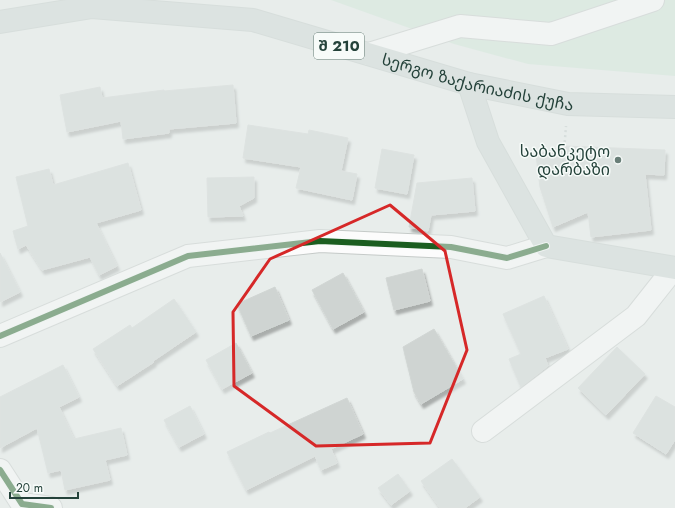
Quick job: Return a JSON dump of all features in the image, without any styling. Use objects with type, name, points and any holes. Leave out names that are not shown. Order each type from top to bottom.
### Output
[{"type":"main road","name":"სერგო ზაქარიაძის ქუჩა","points":[[0,22],[92,7],[253,20],[469,84],[568,104],[675,107]]},
{"type":"main road","points":[[469,84],[488,142],[546,246],[674,268]]},
{"type":"street","points":[[368,54],[460,26],[551,34],[653,0]]},
{"type":"street","points":[[0,336],[188,256],[320,242],[451,247],[507,258],[546,246]]},
{"type":"street","points":[[483,432],[636,316],[674,268]]},
{"type":"street","points":[[0,470],[22,504],[51,508]]},
{"type":"path","points":[[562,177],[565,139]]},
{"type":"highlighted area","points":[[390,205],[445,251],[467,350],[430,443],[316,446],[234,386],[233,312],[270,259]]},
{"type":"green space","points":[[331,0],[675,0],[675,76],[528,64],[454,44]]},
{"type":"building","points":[[233,85],[236,123],[169,129],[169,133],[123,139],[121,121],[67,132],[60,95],[100,87],[102,98],[164,90]]},
{"type":"building","points":[[248,125],[308,134],[309,130],[348,138],[341,171],[357,174],[352,200],[296,188],[301,167],[243,158]]},
{"type":"building","points":[[565,146],[665,150],[664,175],[645,174],[651,230],[591,237],[588,212],[553,227],[540,187],[536,155]]},
{"type":"building","points":[[382,149],[414,155],[407,194],[375,188]]},
{"type":"building","points":[[128,163],[141,210],[96,223],[117,266],[99,275],[90,257],[42,270],[26,245],[18,249],[13,231],[28,226],[16,177],[49,169],[53,185]]},
{"type":"building","points":[[254,177],[254,198],[239,206],[243,216],[208,217],[207,178]]},
{"type":"building","points":[[472,178],[475,211],[431,215],[428,231],[409,227],[417,183]]},
{"type":"building","points":[[0,253],[20,292],[0,302]]},
{"type":"building","points":[[422,269],[430,301],[394,310],[386,278]]},
{"type":"building","points":[[343,273],[364,312],[333,329],[312,290]]},
{"type":"building","points":[[275,287],[289,320],[251,336],[237,304]]},
{"type":"building","points":[[544,296],[568,349],[545,358],[548,366],[521,387],[509,359],[521,354],[503,314]]},
{"type":"building","points":[[174,299],[196,332],[117,386],[93,349],[130,325],[132,328]]},
{"type":"building","points":[[434,329],[463,379],[421,404],[414,392],[403,347]]},
{"type":"building","points":[[236,343],[252,373],[222,389],[206,360]]},
{"type":"building","points":[[617,347],[645,374],[606,415],[578,388]]},
{"type":"building","points":[[63,365],[79,397],[59,407],[74,439],[121,428],[127,455],[105,460],[110,480],[65,490],[61,470],[48,473],[37,428],[0,448],[0,397]]},
{"type":"building","points":[[656,396],[675,407],[675,440],[666,454],[633,433]]},
{"type":"building","points":[[347,398],[363,434],[331,449],[337,463],[321,470],[315,456],[246,490],[227,452]]},
{"type":"building","points":[[190,406],[204,434],[179,447],[164,420]]},
{"type":"building","points":[[452,459],[480,497],[465,508],[440,508],[421,481]]},
{"type":"building","points":[[398,474],[410,491],[391,505],[378,488]]},
{"type":"cycle path","points":[[0,336],[188,256],[320,241],[451,247],[507,258],[546,246]]},
{"type":"cycle path","points":[[0,470],[22,504],[51,508]]},
{"type":"place","name":"საბანკეტო დარბაზი","points":[[618,160]]}]
